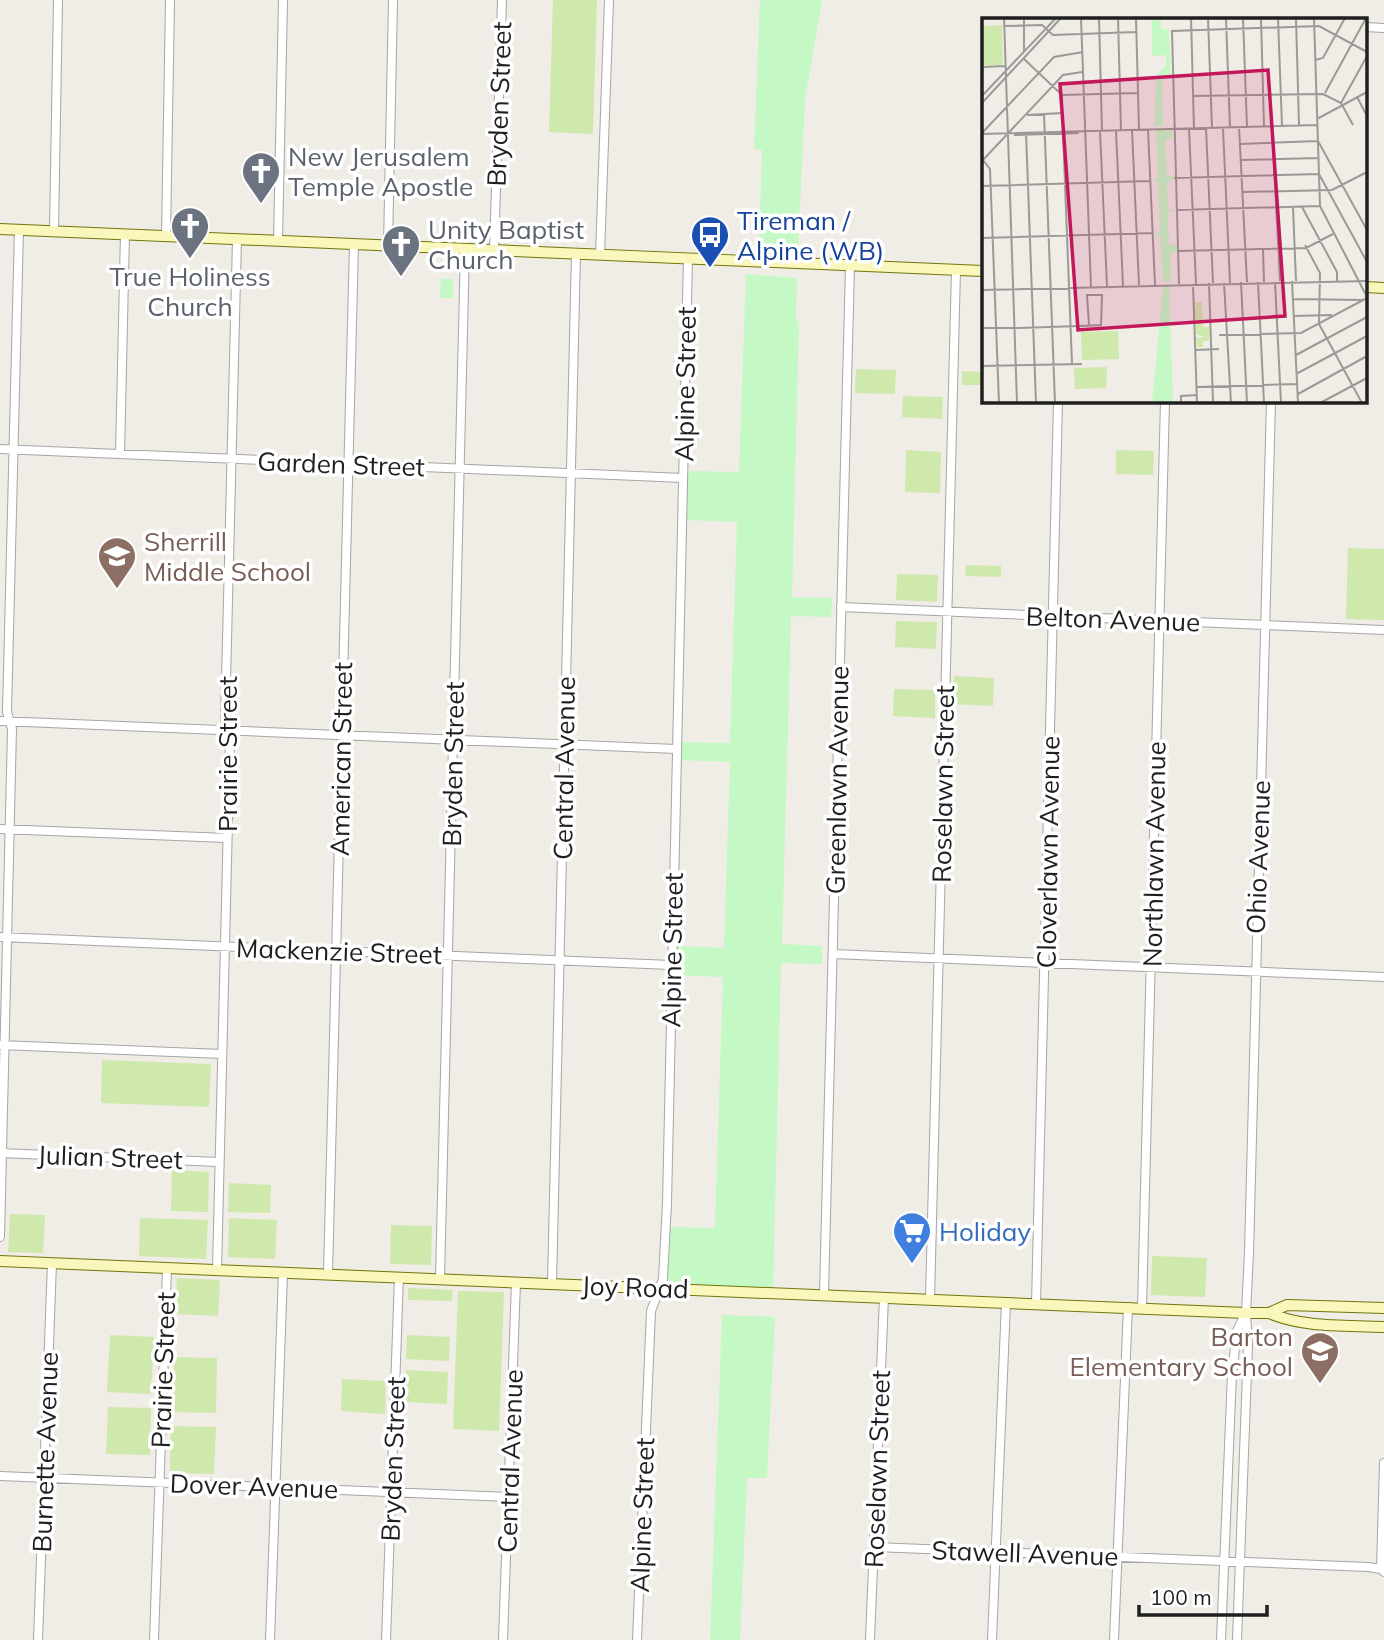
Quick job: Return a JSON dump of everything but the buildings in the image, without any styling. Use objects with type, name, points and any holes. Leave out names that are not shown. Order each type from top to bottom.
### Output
[{"type":"street","points":[[54,231],[58,0]]},
{"type":"street","points":[[166,236],[170,0]]},
{"type":"street","points":[[278,240],[283,0]]},
{"type":"street","points":[[388,246],[393,0]]},
{"type":"street","name":"Bryden Street","points":[[494,250],[502,0]]},
{"type":"street","points":[[600,254],[609,0]]},
{"type":"street","points":[[1366,27],[1384,28]]},
{"type":"street","points":[[0,229],[982,271]]},
{"type":"street","points":[[5,721],[19,229]]},
{"type":"street","points":[[120,454],[125,234]]},
{"type":"street","name":"Prairie Street","points":[[217,1270],[230,740],[225,721],[237,239]]},
{"type":"street","name":"American Street","points":[[328,1274],[354,244]]},
{"type":"street","name":"Bryden Street","points":[[440,1279],[465,248]]},
{"type":"street","name":"Central Avenue","points":[[552,1283],[576,253]]},
{"type":"street","name":"Alpine Street","points":[[637,1640],[651,1311],[663,1279],[667,1203],[688,258]]},
{"type":"street","name":"Greenlawn Avenue","points":[[824,1294],[850,265]]},
{"type":"street","name":"Roselawn Street","points":[[930,1299],[956,270]]},
{"type":"street","points":[[1366,287],[1384,288]]},
{"type":"street","name":"Cloverlawn Avenue","points":[[1036,1304],[1058,402]]},
{"type":"street","name":"Northlawn Avenue","points":[[1142,1308],[1165,402]]},
{"type":"street","name":"Ohio Avenue","points":[[1237,1640],[1248,1346],[1246,1313],[1270,402]]},
{"type":"street","name":"Garden Street","points":[[0,449],[682,478]]},
{"type":"street","name":"Belton Avenue","points":[[841,607],[1384,630]]},
{"type":"street","points":[[5,721],[676,750]]},
{"type":"street","points":[[0,1237],[5,829],[12,729],[5,721]]},
{"type":"street","points":[[5,829],[227,838]]},
{"type":"street","name":"Mackenzie Street","points":[[4,937],[671,965]]},
{"type":"street","points":[[833,954],[1384,977]]},
{"type":"street","points":[[2,1045],[222,1054]]},
{"type":"street","name":"Julian Street","points":[[1,1153],[219,1162]]},
{"type":"street","name":"Joy Road","points":[[0,1261],[1269,1313],[1283,1319],[1304,1322],[1384,1327]]},
{"type":"street","name":"Burnette Avenue","points":[[38,1640],[52,1263]]},
{"type":"street","name":"Prairie Street","points":[[154,1640],[167,1268]]},
{"type":"street","points":[[270,1640],[283,1273]]},
{"type":"street","name":"Bryden Street","points":[[387,1640],[399,1277]]},
{"type":"street","name":"Central Avenue","points":[[503,1640],[516,1282]]},
{"type":"street","name":"Roselawn Street","points":[[870,1640],[884,1297]]},
{"type":"street","points":[[992,1640],[1006,1302]]},
{"type":"street","name":"Joy Road","points":[[1269,1313],[1287,1305],[1384,1308]]},
{"type":"street","points":[[1114,1640],[1128,1307]]},
{"type":"street","name":"Ohio Avenue","points":[[1221,1640],[1234,1345],[1246,1313]]},
{"type":"street","points":[[1228,1437],[1244,1438]]},
{"type":"street","points":[[1383,1571],[1384,1463]]},
{"type":"street","name":"Dover Avenue","points":[[0,1476],[509,1497]]},
{"type":"street","name":"Stawell Avenue","points":[[874,1548],[1224,1561],[1383,1571]]},
{"type":"green space","points":[[553,0],[597,0],[593,134],[549,132]]},
{"type":"green space","points":[[760,0],[822,0],[805,99],[798,250],[759,247],[762,150],[754,149]]},
{"type":"green space","points":[[746,274],[797,278],[796,317],[799,325],[792,597],[832,598],[831,617],[791,616],[782,944],[822,946],[822,964],[781,963],[773,1292],[663,1288],[664,1227],[715,1228],[723,977],[676,975],[676,946],[724,948],[730,762],[681,760],[681,742],[730,743],[737,522],[686,520],[688,471],[739,472]]},
{"type":"green space","points":[[441,279],[453,279],[453,298],[440,298]]},
{"type":"green space","points":[[856,369],[896,370],[895,394],[855,393]]},
{"type":"green space","points":[[962,371],[982,372],[982,385],[962,385]]},
{"type":"green space","points":[[903,396],[943,397],[942,419],[902,417]]},
{"type":"green space","points":[[906,450],[941,452],[940,493],[905,492]]},
{"type":"green space","points":[[1116,450],[1154,451],[1153,475],[1116,474]]},
{"type":"green space","points":[[1348,548],[1384,549],[1384,620],[1346,619]]},
{"type":"green space","points":[[966,565],[1001,566],[1001,577],[965,576]]},
{"type":"green space","points":[[897,574],[938,575],[937,602],[896,600]]},
{"type":"green space","points":[[896,621],[937,622],[936,649],[895,647]]},
{"type":"green space","points":[[954,676],[994,678],[993,706],[952,704]]},
{"type":"green space","points":[[894,689],[935,690],[935,718],[893,716]]},
{"type":"green space","points":[[102,1060],[211,1064],[209,1107],[101,1103]]},
{"type":"green space","points":[[172,1170],[209,1172],[208,1212],[171,1211]]},
{"type":"green space","points":[[229,1183],[271,1185],[270,1213],[228,1212]]},
{"type":"green space","points":[[10,1214],[45,1215],[43,1253],[8,1252]]},
{"type":"green space","points":[[140,1218],[208,1220],[206,1259],[139,1256]]},
{"type":"green space","points":[[229,1218],[277,1220],[275,1259],[228,1257]]},
{"type":"green space","points":[[391,1225],[432,1226],[431,1265],[390,1264]]},
{"type":"green space","points":[[1152,1256],[1207,1258],[1205,1297],[1151,1295]]},
{"type":"green space","points":[[177,1278],[220,1280],[218,1316],[175,1314]]},
{"type":"green space","points":[[408,1288],[453,1290],[452,1301],[408,1300]]},
{"type":"green space","points":[[458,1291],[504,1292],[499,1431],[453,1429]]},
{"type":"green space","points":[[722,1315],[775,1317],[767,1478],[747,1478],[740,1640],[710,1640]]},
{"type":"green space","points":[[110,1335],[154,1337],[151,1394],[107,1392]]},
{"type":"green space","points":[[407,1335],[450,1337],[449,1361],[406,1359]]},
{"type":"green space","points":[[174,1357],[217,1358],[216,1413],[173,1412]]},
{"type":"green space","points":[[406,1370],[448,1372],[447,1404],[405,1402]]},
{"type":"green space","points":[[342,1379],[386,1381],[385,1414],[341,1411]]},
{"type":"green space","points":[[108,1407],[151,1408],[150,1455],[106,1454]]},
{"type":"green space","points":[[171,1426],[216,1427],[214,1474],[170,1473]]},
{"type":"place","name":"New Jerusalem Temple Apostle","points":[[261,205]]},
{"type":"place","name":"True Holiness Church","points":[[190,260]]},
{"type":"place","name":"Tireman / Alpine (WB)","points":[[710,269]]},
{"type":"place","name":"Unity Baptist Church","points":[[401,278]]},
{"type":"place","name":"Sherrill Middle School","points":[[117,590]]},
{"type":"place","name":"Holiday","points":[[912,1265]]},
{"type":"place","name":"Barton Elementary School","points":[[1320,1385]]}]
